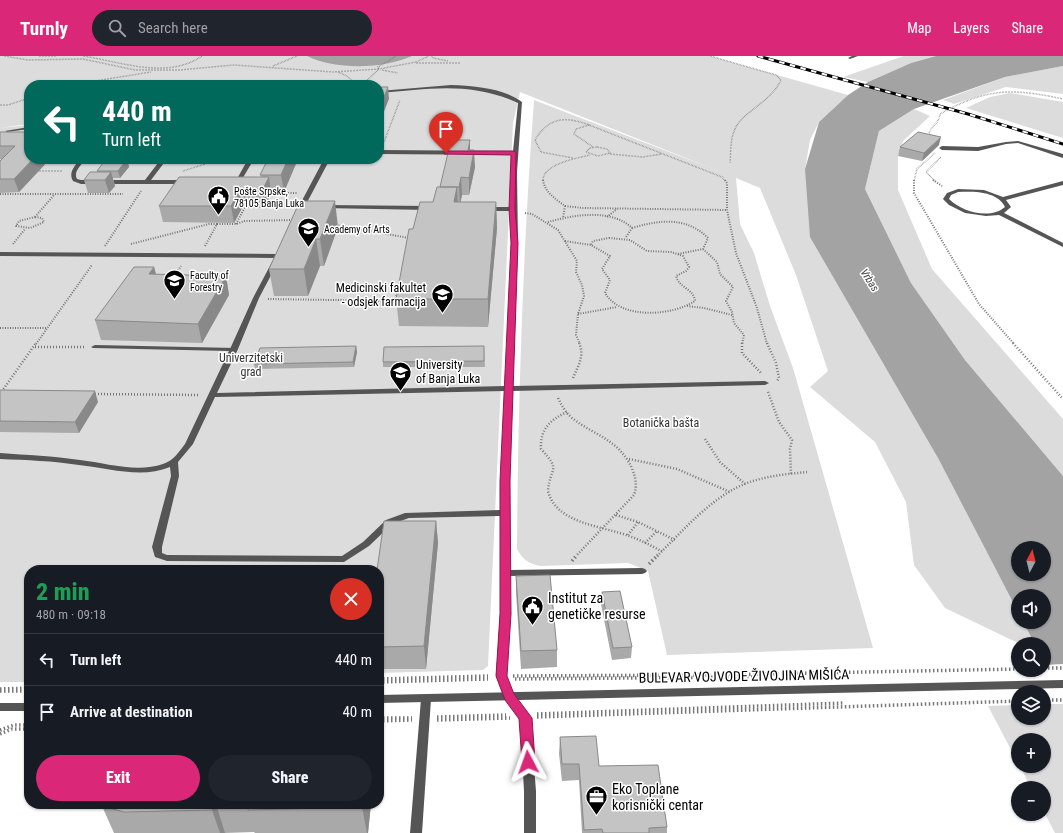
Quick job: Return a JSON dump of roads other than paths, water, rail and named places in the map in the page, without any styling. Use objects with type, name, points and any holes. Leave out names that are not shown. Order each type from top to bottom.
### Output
[{"type":"street","points":[[850,58],[856,56]]},
{"type":"street","points":[[384,92],[436,88],[480,88],[502,93],[520,102],[514,153],[512,210],[515,243],[504,513],[506,573],[502,678],[509,696],[524,716],[530,791],[530,833]]},
{"type":"street","points":[[7,131],[24,129]]},
{"type":"street","points":[[942,148],[978,149],[1006,142],[1018,142],[1063,156]]},
{"type":"street","points":[[384,152],[514,153]]},
{"type":"street","points":[[80,164],[74,171],[73,176],[75,180],[81,182],[195,182]]},
{"type":"street","points":[[147,182],[160,164]]},
{"type":"street","points":[[226,182],[239,180],[248,164]]},
{"type":"street","points":[[295,220],[324,164]]},
{"type":"street","points":[[1002,199],[1063,183]]},
{"type":"street","points":[[977,190],[1002,199],[1008,207],[1005,210],[1000,213],[982,214],[962,210],[949,203],[946,199],[947,195],[951,192],[977,190]]},
{"type":"street","points":[[302,206],[310,206]]},
{"type":"street","points":[[318,207],[434,208]]},
{"type":"street","points":[[481,208],[512,210]]},
{"type":"street","points":[[1000,213],[1063,245]]},
{"type":"street","points":[[0,456],[143,469],[164,466],[180,458],[189,444],[234,349],[256,298],[284,244]]},
{"type":"street","points":[[2,254],[278,256]]},
{"type":"street","points":[[95,347],[234,349]]},
{"type":"street","points":[[212,395],[765,383]]},
{"type":"street","points":[[174,461],[175,476],[157,547],[158,555],[167,558],[344,559],[366,544],[389,522],[408,515],[504,513]]},
{"type":"street","points":[[506,573],[642,571]]},
{"type":"street","name":"BULEVAR VOJVODE ŽIVOJINA MIŠIĆA","points":[[384,699],[1063,684]]},
{"type":"street","points":[[416,833],[423,719],[426,699]]},
{"type":"street","points":[[0,707],[24,707]]},
{"type":"water","points":[[307,56],[412,56],[388,63],[345,66],[318,61]]},
{"type":"water","name":"Vrbas","points":[[936,56],[1063,56],[1063,66],[1005,77],[914,109],[879,131],[865,189],[911,283],[965,360],[1063,476],[1063,698],[1051,676],[1051,637],[1031,637],[1027,629],[1051,629],[1051,589],[1011,589],[1011,599],[938,458],[810,237],[805,169],[819,122],[848,95],[868,82],[911,63]]},
{"type":"railway","points":[[758,56],[968,114],[1063,144]]},
{"type":"place","name":"Pošte Srpske, 78105 Banja Luka","points":[[218,216]]},
{"type":"place","name":"Academy of Arts","points":[[308,248]]},
{"type":"place","name":"Faculty of Forestry","points":[[175,300]]},
{"type":"place","name":"Medicinski fakultet - odsjek farmacija","points":[[442,314]]},
{"type":"place","name":"University of Banja Luka","points":[[401,392]]},
{"type":"place","name":"Institut za genetičke resurse","points":[[532,626]]},
{"type":"place","name":"Eko Toplane korisnički centar","points":[[596,816]]},
{"type":"park label","name":"Univerzitetski grad","points":[[251,365]]},
{"type":"park label","name":"Botanička bašta","points":[[661,423]]}]
